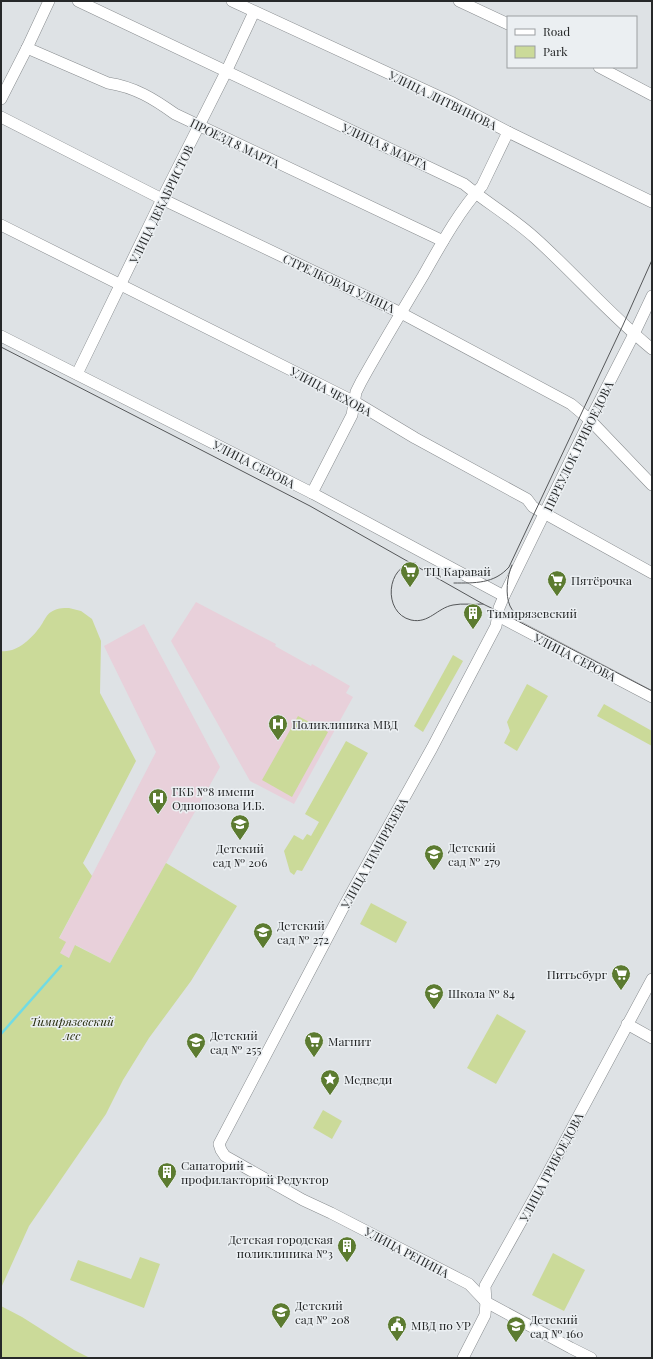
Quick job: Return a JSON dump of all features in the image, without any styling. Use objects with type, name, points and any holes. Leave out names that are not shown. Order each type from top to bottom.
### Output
[{"type":"street","points":[[1,99],[49,1]]},
{"type":"street","name":"УЛИЦА 8 МАРТА","points":[[78,1],[464,184],[534,237],[620,322],[650,347]]},
{"type":"street","name":"УЛИЦА ЛИТВИНОВА","points":[[233,1],[453,103],[508,132],[652,202]]},
{"type":"street","points":[[458,1],[507,24]]},
{"type":"street","name":"УЛИЦА ДЕКАБРИСТОВ","points":[[77,374],[162,199],[200,126],[254,12]]},
{"type":"street","name":"ПРОЕЗД 8 МАРТА","points":[[27,48],[108,83],[121,84],[150,96],[175,114],[443,241]]},
{"type":"street","points":[[601,68],[652,95]]},
{"type":"street","name":"СТРЕЛКОВАЯ УЛИЦА","points":[[1,117],[162,199],[401,313],[571,404],[590,420],[652,485]]},
{"type":"street","points":[[312,494],[352,415],[356,392],[361,382],[443,241],[482,186],[508,132]]},
{"type":"street","name":"УЛИЦА ЧЕХОВА","points":[[1,225],[355,402],[415,438],[527,499],[533,507],[652,572]]},
{"type":"street","name":"ПЕРЕУЛОК ГРИБОЕДОВА","points":[[504,596],[652,296]]},
{"type":"street","points":[[623,356],[636,349],[650,347],[641,331],[642,317]]},
{"type":"street","name":"УЛИЦА СЕРОВА","points":[[1,336],[312,494],[504,596]]},
{"type":"street","name":"УЛИЦА ТИМИРЯЗЕВА","points":[[220,1150],[219,1144],[222,1137],[343,908],[432,748],[496,626],[499,608],[504,596]]},
{"type":"street","name":"УЛИЦА СЕРОВА","points":[[498,616],[652,697]]},
{"type":"street","name":"УЛИЦА ГРИБОЕДОВА","points":[[463,1358],[485,1315],[485,1286],[542,1184],[652,979]]},
{"type":"street","points":[[627,1024],[652,1038]]},
{"type":"street","name":"УЛИЦА РЕПИНА","points":[[220,1150],[225,1156],[303,1200],[469,1284],[486,1302],[591,1358]]},
{"type":"shaded area","name":"Поликлиника МВД","points":[[196,602],[276,644],[275,646],[311,666],[312,664],[350,686],[346,693],[353,697],[294,804],[250,781],[171,641]]},
{"type":"shaded area","name":"ГКБ №8 имени Однопозова И.Б.","points":[[144,624],[220,767],[110,963],[76,945],[69,958],[60,953],[59,939],[156,752],[104,646]]},
{"type":"green space","name":"Тимирязевский лес","points":[[60,608],[69,608],[81,611],[92,619],[101,641],[100,693],[136,761],[83,863],[92,876],[59,938],[66,942],[60,953],[69,958],[75,945],[110,963],[166,863],[237,906],[191,981],[149,1038],[123,1080],[106,1114],[29,1226],[1,1288],[1,651],[13,650],[23,644],[36,632],[49,613]]},
{"type":"green space","points":[[453,655],[463,661],[423,732],[414,726]]},
{"type":"green space","points":[[527,684],[548,696],[517,751],[504,743],[510,731],[507,722]]},
{"type":"green space","points":[[604,704],[652,731],[652,746],[597,716]]},
{"type":"green space","points":[[298,716],[328,732],[292,797],[262,780]]},
{"type":"green space","points":[[346,741],[368,753],[302,871],[297,870],[294,875],[290,872],[284,851],[294,835],[303,840],[307,834],[311,836],[319,822],[305,814]]},
{"type":"green space","points":[[371,903],[407,922],[396,943],[360,924]]},
{"type":"green space","points":[[497,1014],[526,1031],[496,1084],[467,1068]]},
{"type":"green space","points":[[323,1110],[342,1121],[332,1139],[313,1128]]},
{"type":"green space","points":[[553,1253],[585,1270],[564,1311],[532,1295]]},
{"type":"green space","points":[[140,1257],[160,1264],[144,1308],[70,1280],[78,1260],[131,1279]]},
{"type":"green space","points":[[1,1306],[22,1317],[74,1350],[90,1358],[1,1358]]},
{"type":"waterway","points":[[1,1034],[61,966]]},
{"type":"tram line","points":[[454,583],[491,580],[503,573],[509,567],[652,260]]},
{"type":"tram line","points":[[1,347],[310,506],[483,604],[652,691]]},
{"type":"tram line","points":[[415,563],[405,565],[398,571],[393,580],[391,589],[392,599],[395,608],[402,616],[417,621],[428,618],[442,609],[453,605],[483,604]]},
{"type":"tram line","points":[[512,565],[508,580],[508,602],[520,619]]},
{"type":"place","name":"ТЦ Каравай","points":[[410,588]]},
{"type":"place","name":"Пятёрочка","points":[[557,597]]},
{"type":"place","name":"Тимирязевский","points":[[473,630]]},
{"type":"place","name":"Поликлиника МВД","points":[[278,741]]},
{"type":"place","name":"ГКБ №8 имени Однопозова И.Б.","points":[[158,815]]},
{"type":"place","name":"Детский сад № 206","points":[[240,841]]},
{"type":"place","name":"Детский сад № 279","points":[[434,871]]},
{"type":"place","name":"Детский сад № 272","points":[[263,949]]},
{"type":"place","name":"Питьсбург","points":[[621,991]]},
{"type":"place","name":"Школа № 84","points":[[434,1010]]},
{"type":"place","name":"Магнит","points":[[314,1058]]},
{"type":"place","name":"Детский сад № 255","points":[[196,1059]]},
{"type":"place","name":"Медведи","points":[[330,1096]]},
{"type":"place","name":"Санаторий - профилакторий Редуктор","points":[[167,1189]]},
{"type":"place","name":"Детская городская поликлиника №3","points":[[347,1263]]},
{"type":"place","name":"Детский сад № 208","points":[[281,1329]]},
{"type":"place","name":"МВД по УР","points":[[397,1342]]},
{"type":"place","name":"Детский сад № 160","points":[[516,1343]]}]
